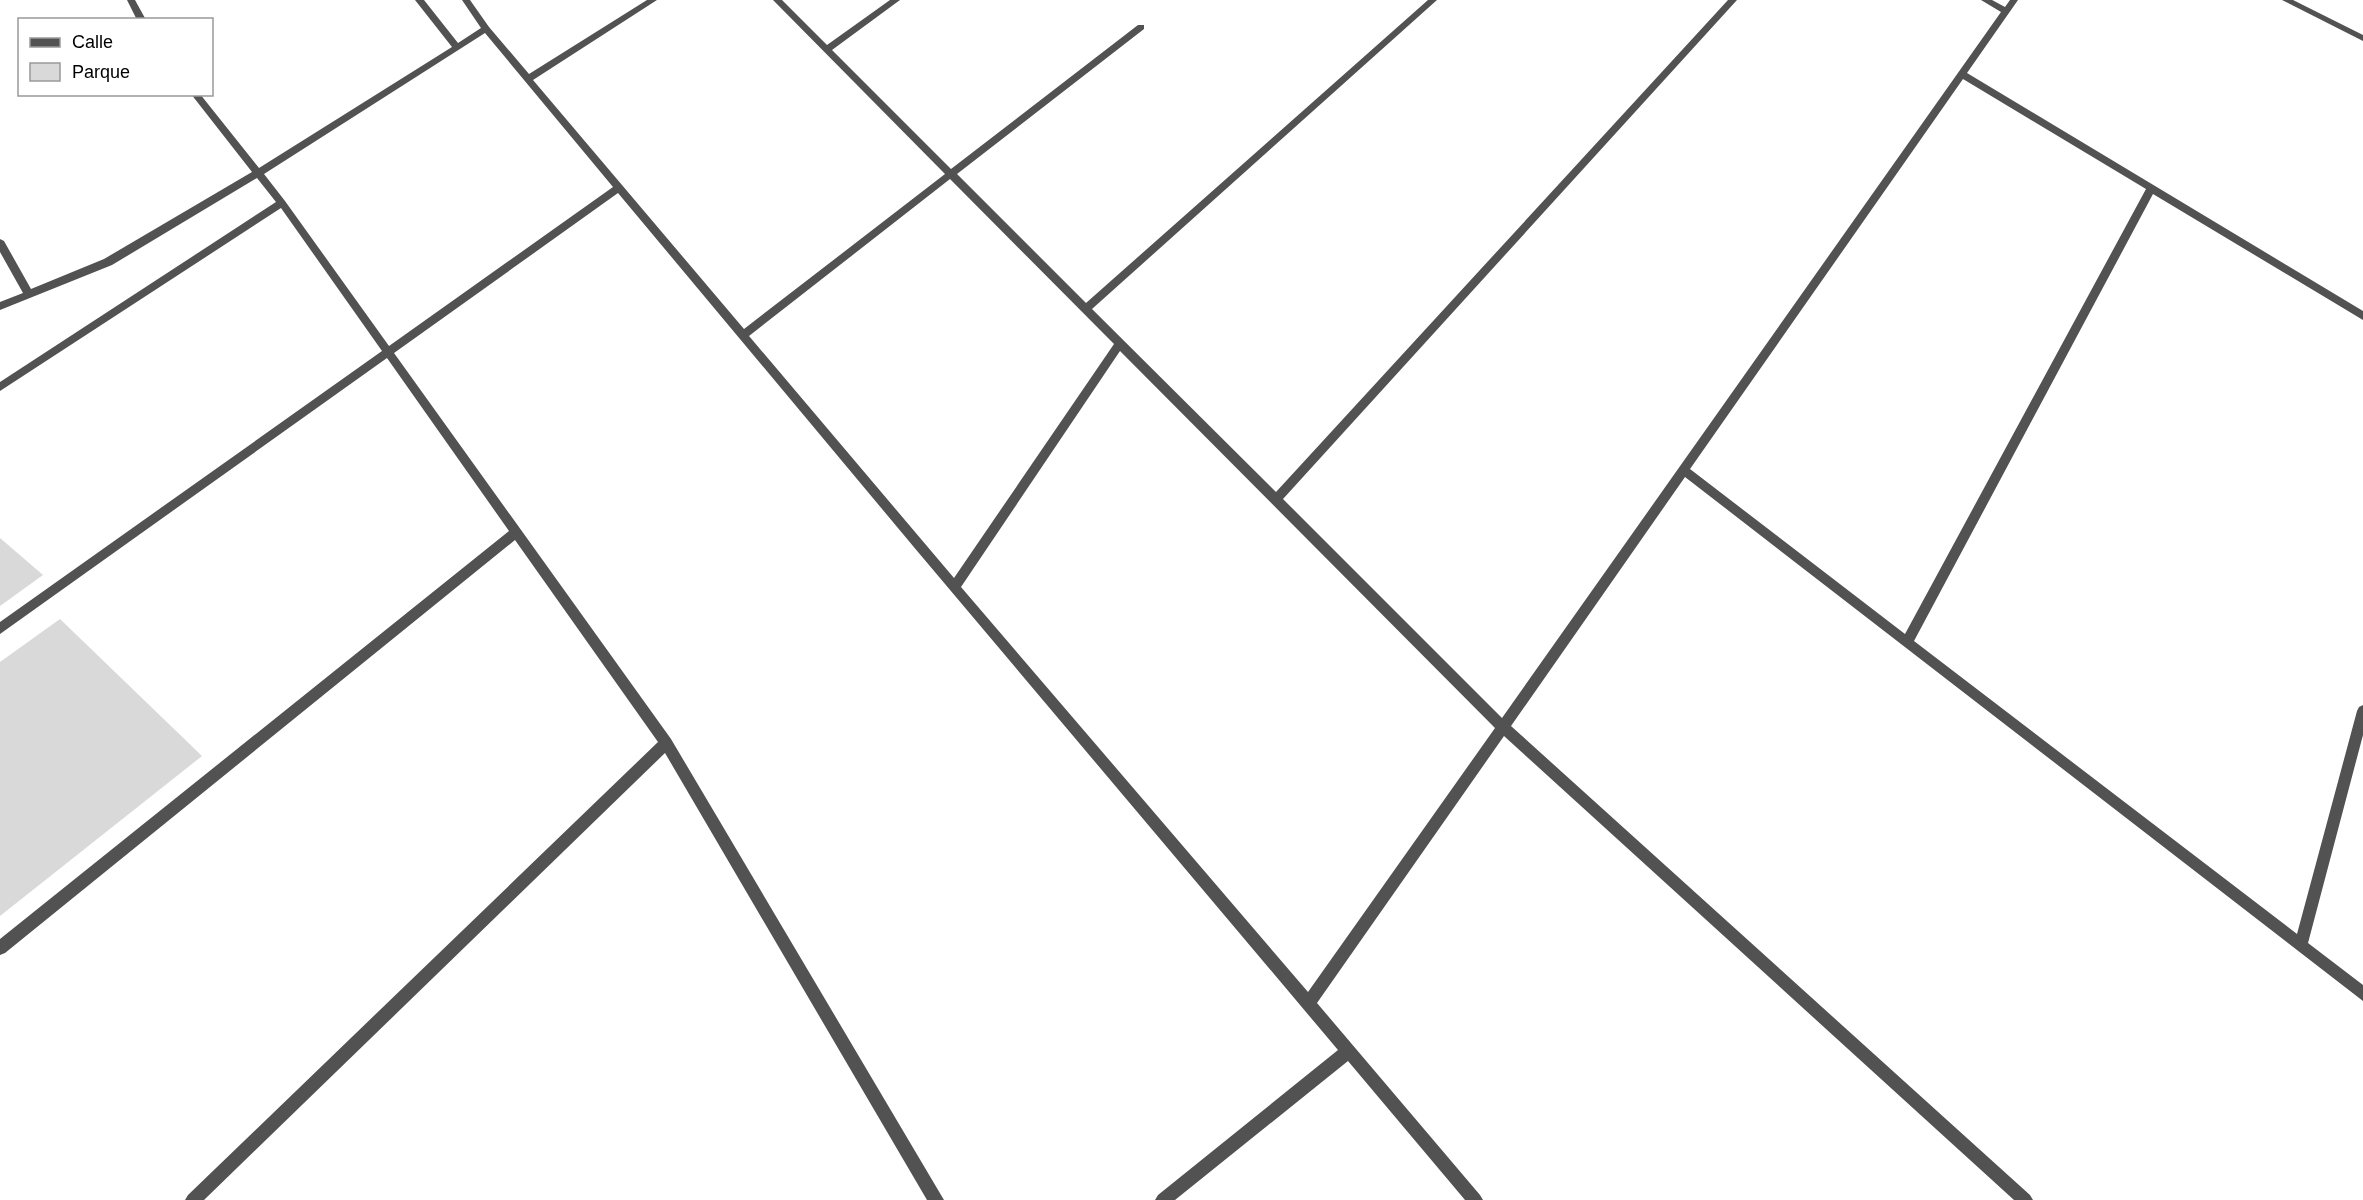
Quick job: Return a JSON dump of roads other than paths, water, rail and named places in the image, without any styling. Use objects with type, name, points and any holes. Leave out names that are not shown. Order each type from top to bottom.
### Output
[{"type":"street","points":[[131,0],[141,18]]},
{"type":"street","points":[[419,0],[457,47]]},
{"type":"street","points":[[466,0],[486,29],[743,335],[1476,1200]]},
{"type":"street","points":[[528,79],[653,0]]},
{"type":"street","points":[[777,0],[1503,727],[2025,1200]]},
{"type":"street","points":[[826,50],[896,0]]},
{"type":"street","points":[[1086,309],[1433,0]]},
{"type":"street","points":[[1276,499],[1733,0]]},
{"type":"street","points":[[1985,0],[2006,11]]},
{"type":"street","points":[[1308,1004],[2014,0]]},
{"type":"street","points":[[2286,0],[2363,38]]},
{"type":"street","points":[[743,335],[1141,27]]},
{"type":"street","points":[[0,306],[108,262],[260,172],[486,29]]},
{"type":"street","points":[[1962,74],[2363,316]]},
{"type":"street","points":[[197,96],[260,172],[518,531],[666,743],[936,1200]]},
{"type":"street","points":[[0,629],[619,187]]},
{"type":"street","points":[[1907,642],[2151,189]]},
{"type":"street","points":[[0,387],[282,203]]},
{"type":"street","points":[[0,243],[29,294]]},
{"type":"street","points":[[955,586],[1120,343]]},
{"type":"street","points":[[1683,470],[2363,994]]},
{"type":"street","points":[[0,948],[518,531]]},
{"type":"street","points":[[2301,945],[2363,711]]},
{"type":"street","points":[[193,1200],[666,743]]},
{"type":"street","points":[[1163,1200],[1349,1051]]}]
